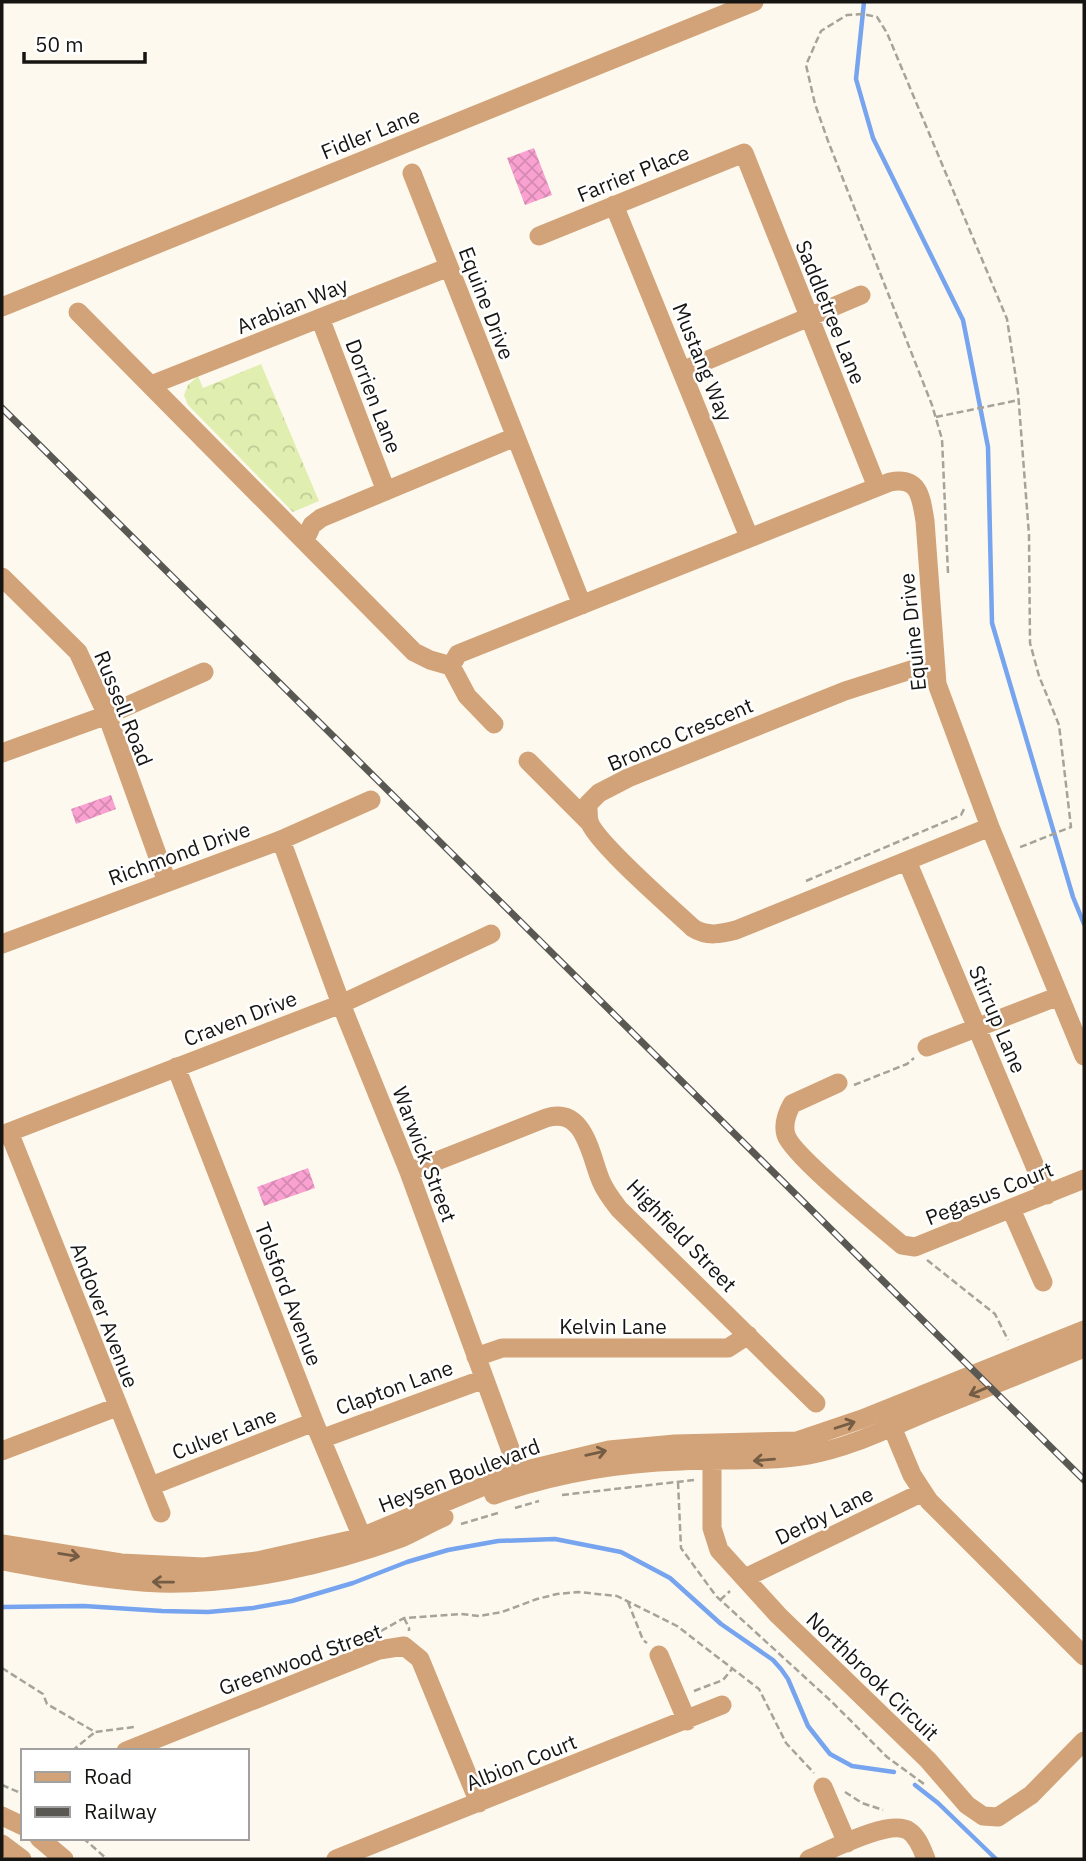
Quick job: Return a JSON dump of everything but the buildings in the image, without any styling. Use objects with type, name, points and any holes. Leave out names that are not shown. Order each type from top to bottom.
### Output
[{"type":"street","name":"Fidler Lane","points":[[2,307],[754,2]]},
{"type":"street","name":"Farrier Place","points":[[539,236],[744,153]]},
{"type":"street","name":"Saddletree Lane","points":[[744,153],[877,487]]},
{"type":"street","name":"Equine Drive","points":[[412,173],[582,605]]},
{"type":"street","name":"Mustang Way","points":[[614,205],[749,537]]},
{"type":"street","name":"Arabian Way","points":[[151,385],[449,267]]},
{"type":"street","points":[[682,371],[861,295]]},
{"type":"street","points":[[78,312],[414,652],[451,666],[467,696],[494,724]]},
{"type":"street","name":"Dorrien Lane","points":[[320,318],[386,491]]},
{"type":"street","points":[[305,540],[312,525],[321,518],[515,437]]},
{"type":"street","name":"Equine Drive","points":[[451,666],[458,654],[877,487],[901,480],[914,486],[921,496],[925,521],[937,684],[990,827],[1084,1056]]},
{"type":"street","name":"Russell Road","points":[[2,577],[78,652],[107,715],[166,882]]},
{"type":"street","name":"Bronco Crescent","points":[[589,822],[587,804],[599,793],[628,778],[845,691],[917,668],[935,666]]},
{"type":"street","points":[[2,753],[107,715],[204,672]]},
{"type":"street","points":[[528,761],[589,822],[635,874],[693,928],[703,934],[721,934],[737,930],[990,827]]},
{"type":"street","name":"Richmond Drive","points":[[2,944],[281,840],[371,800]]},
{"type":"street","name":"Warwick Street","points":[[281,840],[341,1004],[409,1172],[521,1478]]},
{"type":"street","name":"Stirrup Lane","points":[[907,861],[1046,1195]]},
{"type":"street","name":"Craven Drive","points":[[6,1134],[341,1004],[491,934]]},
{"type":"street","points":[[928,1047],[1059,996]]},
{"type":"street","name":"Tolsford Avenue","points":[[176,1067],[362,1537]]},
{"type":"street","name":"Pegasus Court","points":[[838,1083],[792,1104],[786,1115],[785,1134],[791,1145],[902,1245],[915,1247],[1084,1179]]},
{"type":"street","name":"Highfield Street","points":[[409,1172],[546,1118],[558,1115],[570,1118],[580,1126],[602,1184],[619,1209],[816,1403]]},
{"type":"street","name":"Andover Avenue","points":[[6,1134],[161,1513]]},
{"type":"street","points":[[1012,1209],[1043,1282]]},
{"type":"street","name":"Heysen Boulevard","points":[[711,1461],[797,1441],[855,1422],[1084,1330]]},
{"type":"street","name":"Kelvin Lane","points":[[476,1357],[502,1348],[728,1348],[748,1335]]},
{"type":"street","name":"Heysen Boulevard","points":[[2,1544],[121,1563],[204,1567],[257,1561],[362,1537],[521,1478],[677,1461],[761,1461],[810,1454],[859,1440],[1084,1348]]},
{"type":"street","name":"Clapton Lane","points":[[318,1430],[484,1379]]},
{"type":"street","points":[[2,1451],[117,1407]]},
{"type":"street","points":[[892,1427],[912,1475],[923,1492],[982,1556],[1084,1656]]},
{"type":"street","name":"Culver Lane","points":[[151,1486],[318,1430]]},
{"type":"street","name":"Northbrook Circuit","points":[[711,1461],[712,1528],[719,1550],[778,1615],[928,1760],[968,1805],[983,1816],[998,1817],[1031,1795],[1084,1741]]},
{"type":"street","name":"Heysen Boulevard","points":[[2,1561],[93,1577],[161,1583],[261,1576],[346,1555],[402,1537],[521,1478]]},
{"type":"street","name":"Derby Lane","points":[[745,1578],[923,1492]]},
{"type":"street","name":"Greenwood Street","points":[[131,1749],[379,1650],[404,1646],[420,1659],[479,1803]]},
{"type":"street","points":[[659,1655],[687,1721]]},
{"type":"street","name":"Albion Court","points":[[336,1859],[722,1705]]},
{"type":"street","points":[[823,1787],[847,1843]]},
{"type":"street","points":[[2,1816],[21,1825]]},
{"type":"street","points":[[808,1859],[883,1829],[897,1827],[908,1830],[915,1837],[926,1859]]},
{"type":"street","points":[[41,1840],[64,1859]]},
{"type":"path","points":[[948,580],[942,439],[936,417],[828,141],[806,65],[821,31],[848,15],[863,13],[877,17],[887,33],[1007,318],[1019,400],[1029,535],[1030,643],[1039,676],[1059,725],[1071,827],[1018,848]]},
{"type":"path","points":[[936,417],[1019,400]]},
{"type":"path","points":[[796,885],[961,816],[965,807],[980,800]]},
{"type":"path","points":[[838,1083],[855,1085],[907,1064],[928,1047]]},
{"type":"path","points":[[915,1247],[921,1256],[995,1314],[1011,1346]]},
{"type":"path","points":[[557,1496],[711,1461]]},
{"type":"path","points":[[452,1528],[545,1499]]},
{"type":"path","points":[[628,1602],[643,1640],[659,1655]]},
{"type":"path","points":[[677,1698],[723,1680],[732,1669]]},
{"type":"path","points":[[74,1749],[95,1732]]},
{"type":"path","points":[[2,1785],[21,1793]]},
{"type":"path","points":[[85,1840],[107,1859]]},
{"type":"green space","points":[[261,364],[319,501],[293,512],[188,405],[184,395],[188,385],[198,376],[203,388]]},
{"type":"waterway","points":[[864,2],[856,79],[873,138],[963,320],[988,447],[992,623],[1073,897],[1084,924]]},
{"type":"waterway","points":[[2,1607],[84,1606],[208,1612],[253,1608],[292,1601],[353,1583],[407,1562],[448,1550],[498,1541],[555,1539],[621,1552],[670,1578],[721,1624],[773,1660],[788,1679],[808,1726],[830,1754],[852,1766],[894,1772]]},
{"type":"waterway","points":[[915,1785],[938,1803],[996,1859]]},
{"type":"railway","points":[[2,408],[1084,1480]]}]
